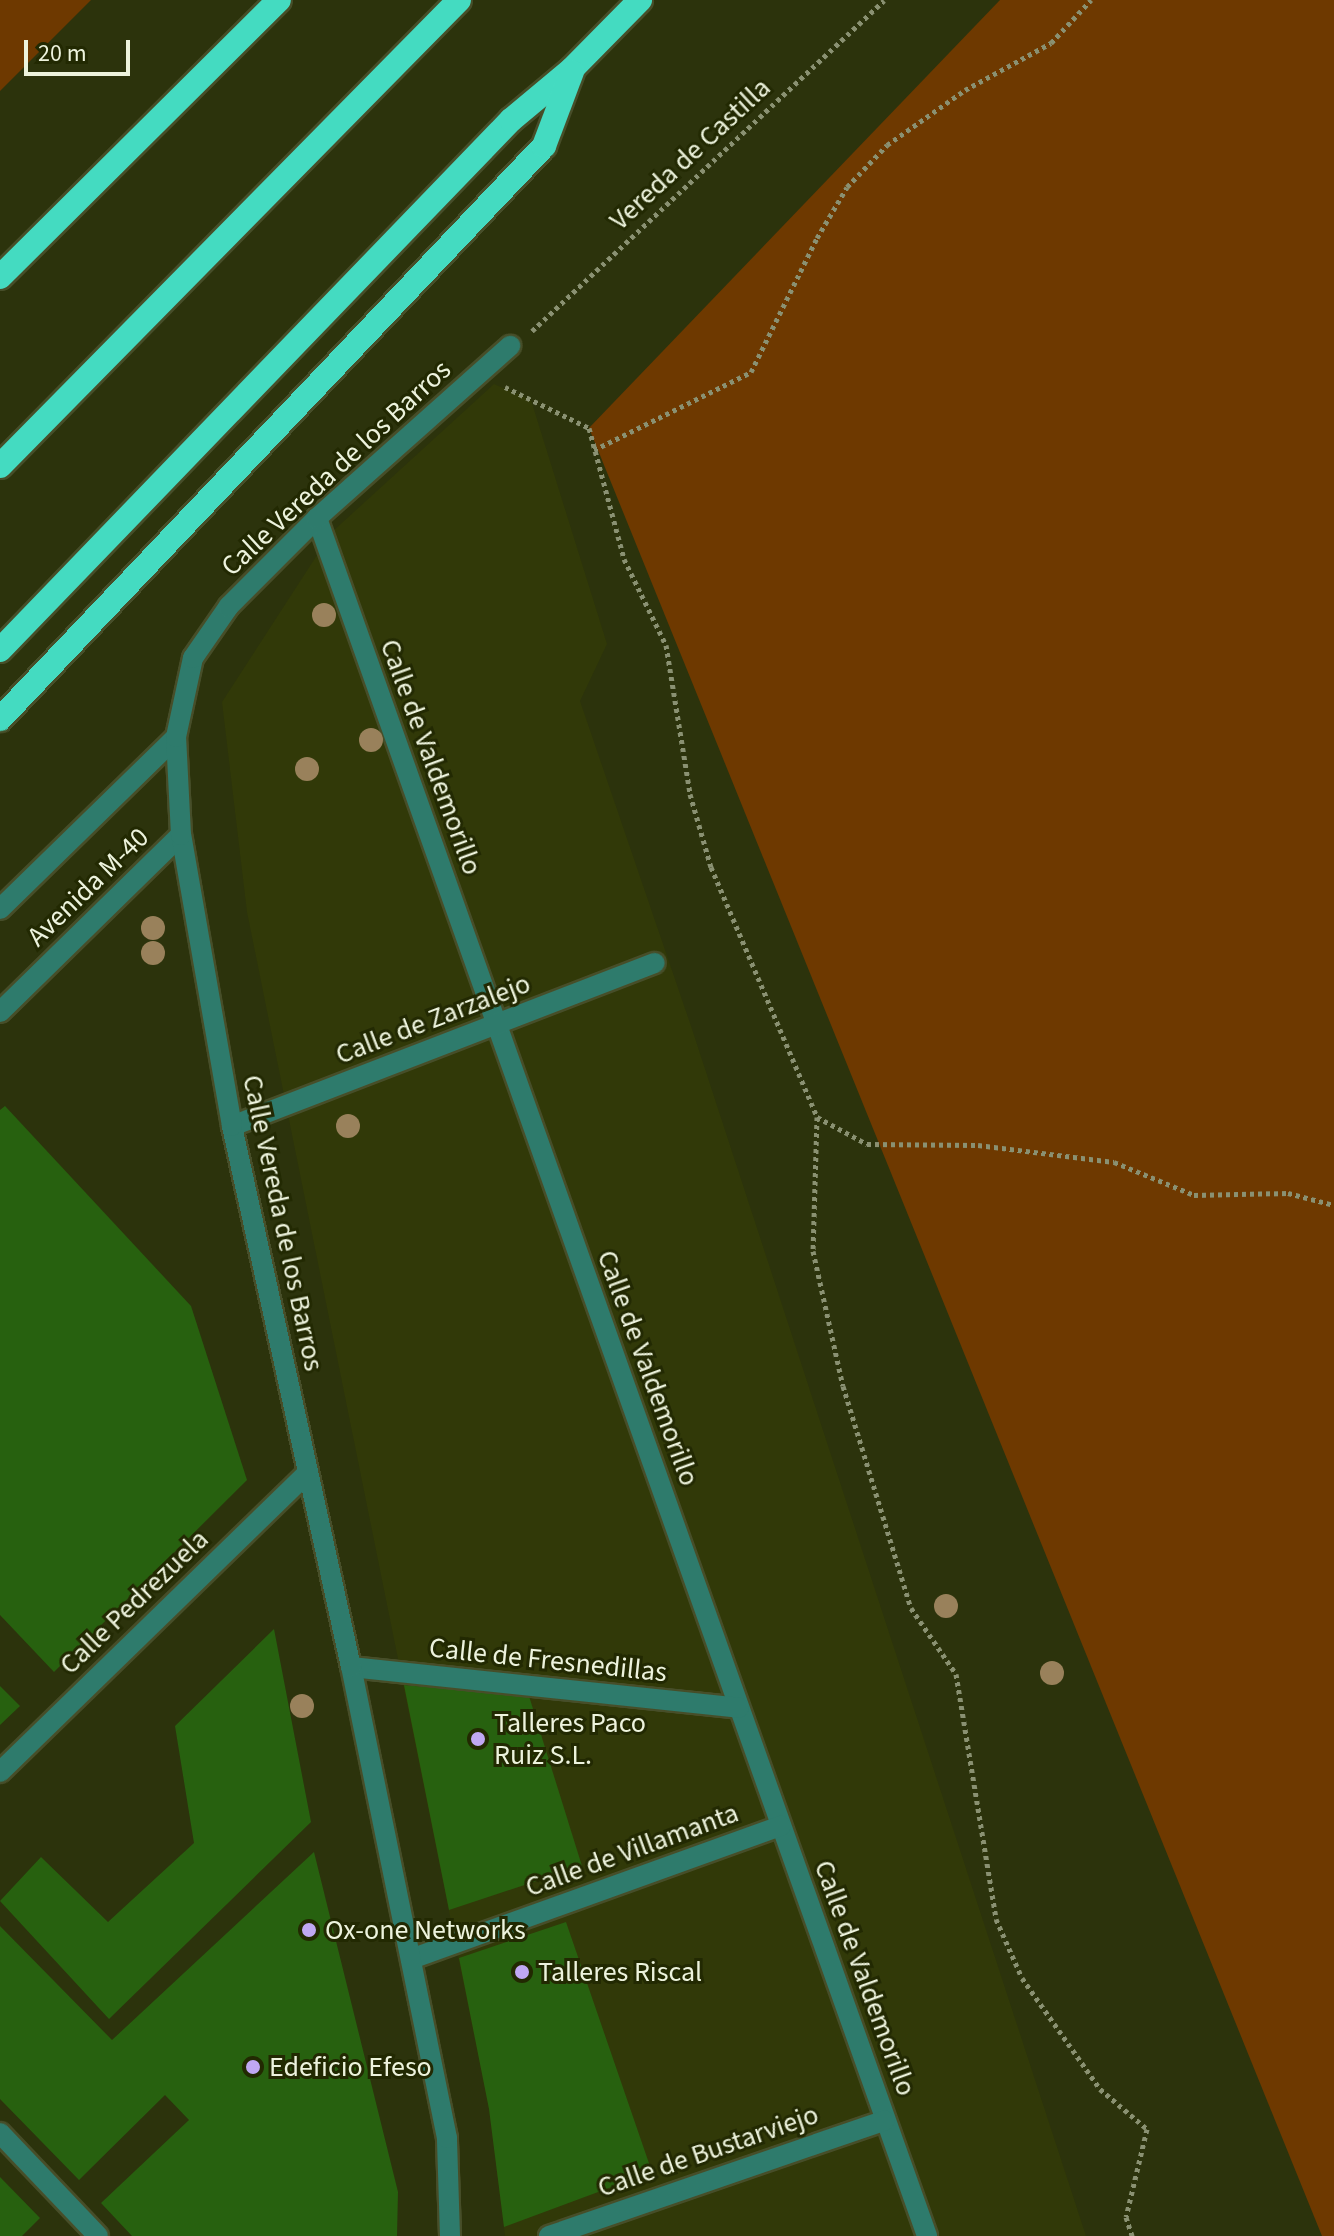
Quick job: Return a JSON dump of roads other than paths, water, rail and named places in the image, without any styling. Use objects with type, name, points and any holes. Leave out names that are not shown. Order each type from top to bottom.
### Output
[{"type":"highway","points":[[0,277],[279,0]]},
{"type":"highway","points":[[0,466],[459,0]]},
{"type":"highway","points":[[0,650],[511,120],[572,69],[640,0]]},
{"type":"highway","points":[[0,719],[544,146],[572,69]]},
{"type":"street","name":"Calle Vereda de los Barros","points":[[450,2236],[447,2138],[351,1667],[232,1126],[181,835],[176,737],[193,658],[229,606],[317,518],[517,342]]},
{"type":"street","name":"Calle de Valdemorillo","points":[[317,518],[927,2236]]},
{"type":"street","name":"Avenida M-40","points":[[0,909],[176,737]]},
{"type":"street","name":"Avenida M-40","points":[[0,1012],[181,835]]},
{"type":"street","name":"Calle de Zarzalejo","points":[[232,1126],[655,963]]},
{"type":"street","name":"Calle Pedrezuela","points":[[0,1772],[308,1473]]},
{"type":"street","name":"Calle de Fresnedillas","points":[[351,1667],[739,1708]]},
{"type":"street","name":"Calle de Villamanta","points":[[411,1959],[781,1826]]},
{"type":"street","name":"Calle de Bustarviejo","points":[[549,2236],[885,2120]]},
{"type":"street","points":[[0,2133],[98,2236]]},
{"type":"place","name":"Talleres Paco Ruiz S.L.","points":[[478,1739]]},
{"type":"place","name":"Ox-one Networks","points":[[309,1930]]},
{"type":"place","name":"Talleres Riscal","points":[[522,1972]]},
{"type":"place","name":"Edeficio Efeso","points":[[253,2067]]}]
